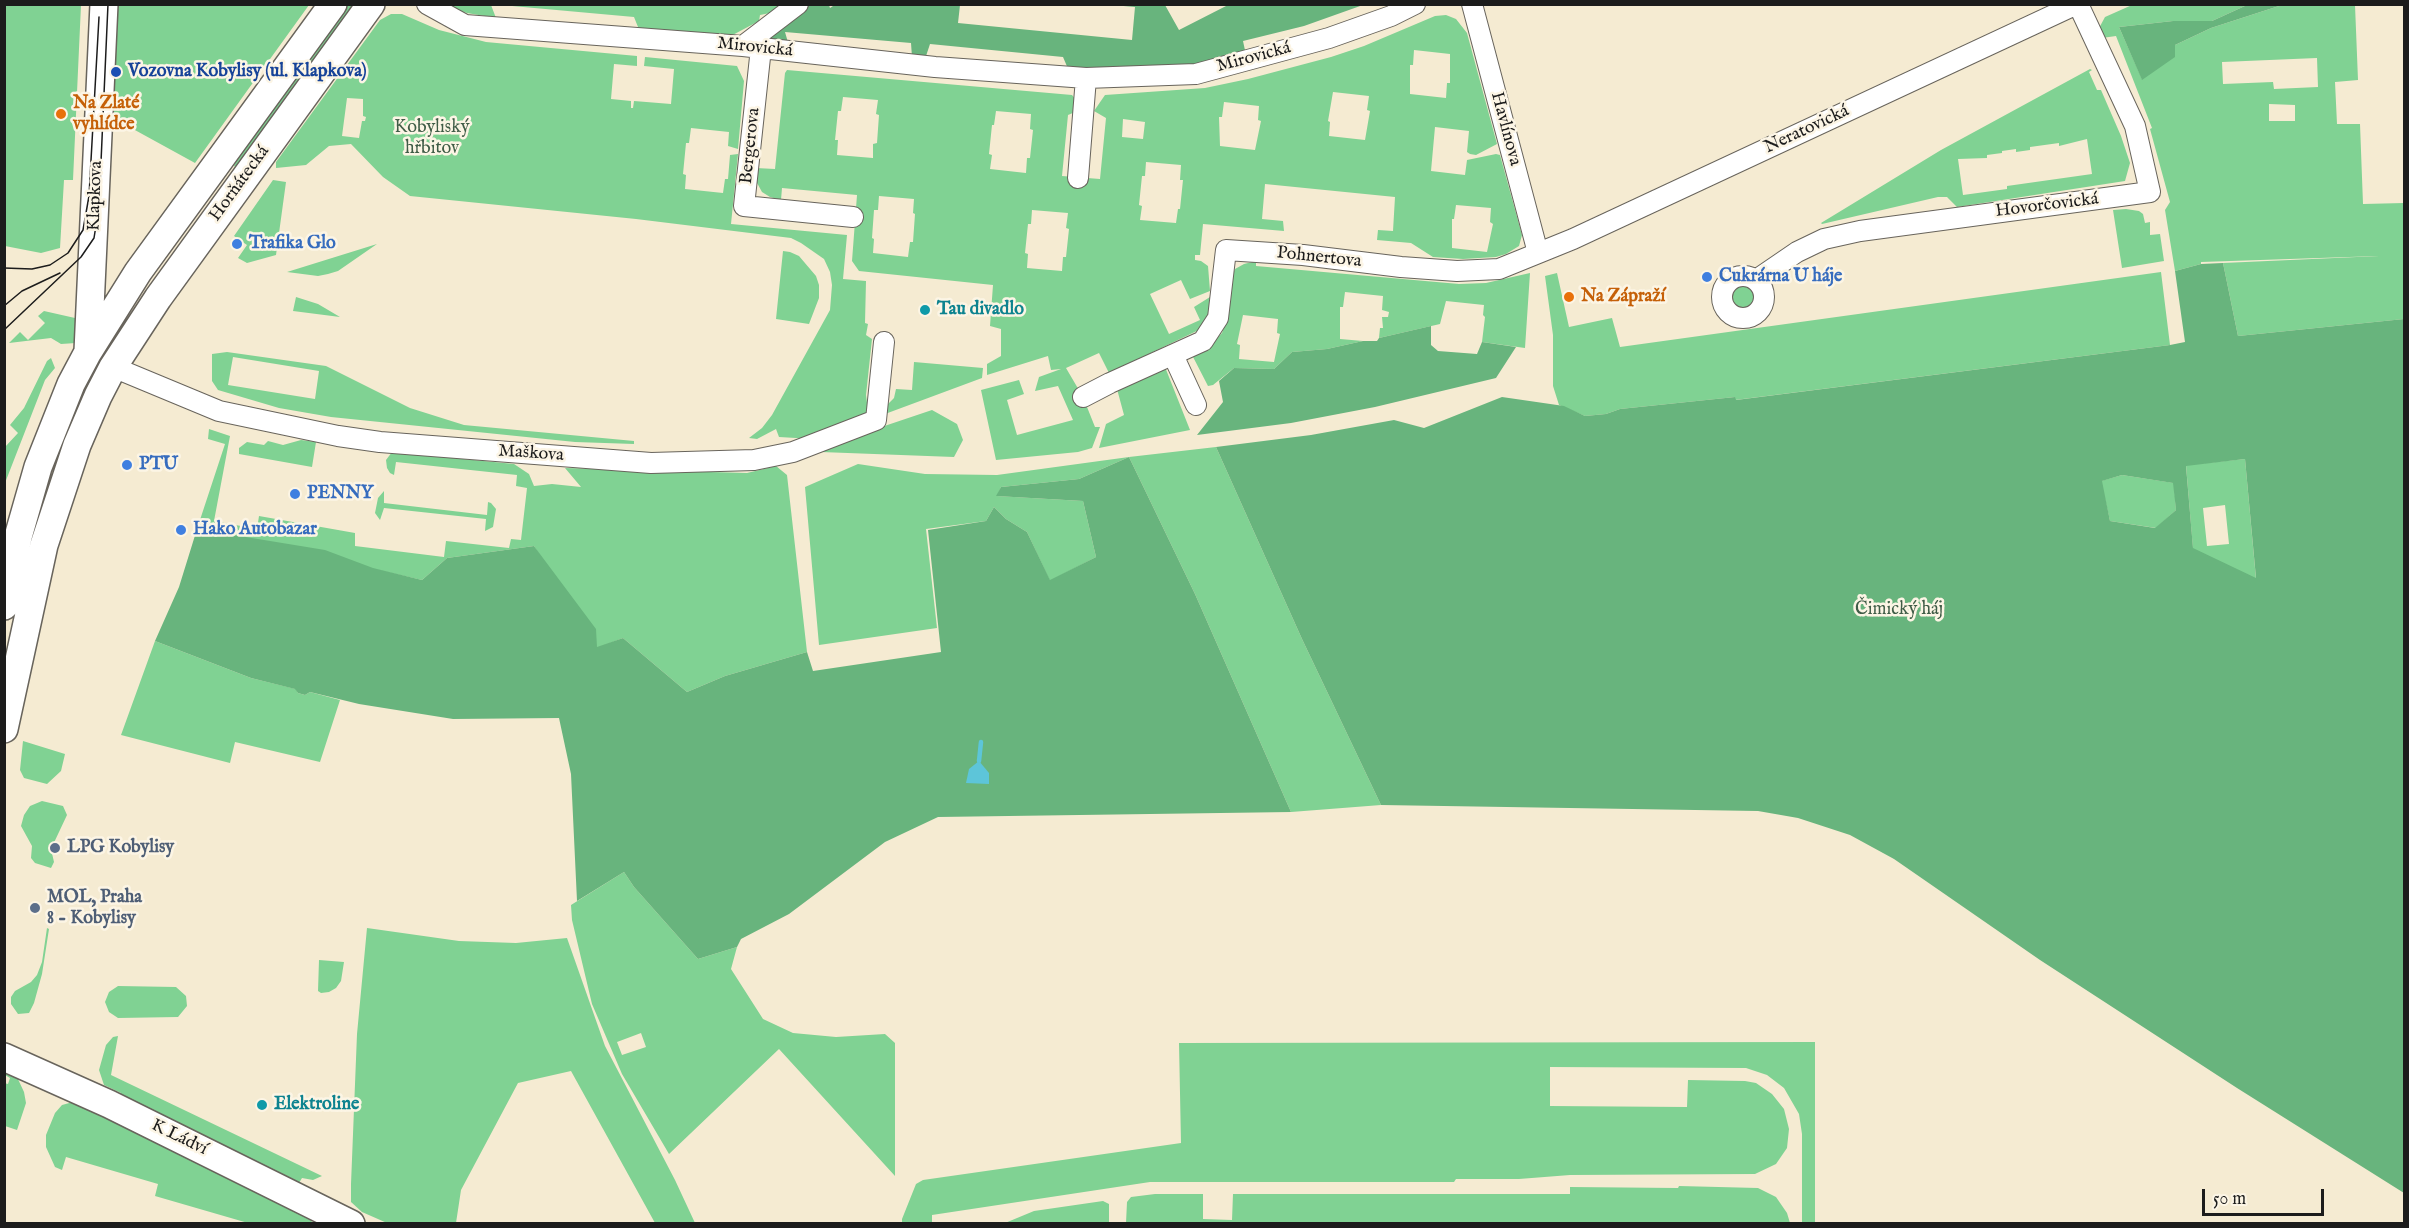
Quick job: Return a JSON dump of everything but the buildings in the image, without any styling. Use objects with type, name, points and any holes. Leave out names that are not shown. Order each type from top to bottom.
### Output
[{"type":"main road","name":"Klapkova","points":[[88,352],[104,4]]},
{"type":"main road","name":"Horňátecká","points":[[4,606],[11,533],[71,383],[138,272],[333,4]]},
{"type":"main road","name":"Horňátecká","points":[[4,729],[44,545],[77,445],[113,367],[158,298],[371,4]]},
{"type":"main road","points":[[88,352],[113,367]]},
{"type":"main road","points":[[11,533],[44,545]]},
{"type":"main road","name":"K Ládví","points":[[4,1057],[109,1104],[343,1222]]},
{"type":"street","name":"Mirovická","points":[[427,4],[465,25],[752,47],[935,67],[1086,78],[1196,74],[1329,38],[1391,16],[1415,4]]},
{"type":"street","points":[[752,47],[798,4]]},
{"type":"street","name":"Havlínova","points":[[1472,4],[1538,254]]},
{"type":"street","name":"Neratovická","points":[[1538,254],[2077,4]]},
{"type":"street","name":"Hovorčovická","points":[[1756,280],[1797,252],[1824,239],[1860,231],[2150,192],[2135,126],[2077,4]]},
{"type":"street","name":"Bergerova","points":[[752,47],[744,206],[853,217]]},
{"type":"street","points":[[1078,177],[1086,78]]},
{"type":"street","name":"Pohnertova","points":[[1083,397],[1203,341],[1218,318],[1226,250],[1457,271],[1499,269],[1538,254]]},
{"type":"street","name":"Maškova","points":[[113,367],[219,411],[338,436],[380,442],[651,463],[754,460],[793,452],[876,420],[884,342]]},
{"type":"street","points":[[1173,355],[1196,405]]},
{"type":"green space","points":[[118,4],[309,5],[195,163],[113,118]]},
{"type":"green space","points":[[836,4],[960,5],[958,23],[1132,40],[1135,7],[1112,5],[1165,5],[1179,30],[1228,5],[1363,5],[1304,26],[1243,41],[1246,55],[1176,67],[1069,71],[1063,57],[930,44],[925,59],[912,57],[911,43],[785,32],[789,46],[760,43],[759,32],[809,5],[829,5],[830,8]]},
{"type":"green space","points":[[81,5],[73,180],[64,180],[60,248],[41,253],[5,246],[4,6]]},
{"type":"green space","points":[[344,5],[362,5],[241,170],[234,166],[241,148]]},
{"type":"green space","points":[[442,5],[491,5],[496,18],[467,13]]},
{"type":"green space","points":[[501,5],[786,5],[760,15],[759,21],[727,38],[640,32],[634,17]]},
{"type":"green space","points":[[2132,5],[2247,5],[2212,21],[2173,21],[2119,27],[2142,79],[2175,45],[2211,28],[2282,5],[2355,5],[2358,80],[2335,82],[2337,124],[2360,124],[2363,204],[2404,203],[2404,319],[2238,336],[2223,263],[2379,256],[2201,262],[2201,264],[2175,271],[2165,210],[2170,202],[2150,129],[2152,128],[2116,36],[2102,38],[2098,30],[2105,17]],"holes":[[[2317,58],[2318,87],[2274,89],[2273,82],[2223,84],[2222,62]],[[2269,104],[2295,105],[2295,121],[2269,121]]]},
{"type":"green space","points":[[2247,5],[2282,5],[2211,28],[2175,45],[2175,57],[2142,80],[2119,27],[2173,21],[2212,21]]},
{"type":"green space","name":"Kobyliský hřbitov","points":[[391,14],[402,14],[439,30],[486,42],[637,56],[637,66],[614,64],[611,99],[631,101],[631,108],[633,108],[634,101],[671,104],[674,69],[644,66],[645,57],[737,66],[744,81],[738,149],[728,146],[729,132],[691,128],[689,143],[686,143],[683,174],[686,175],[685,189],[723,193],[725,179],[728,179],[730,155],[738,154],[731,224],[847,235],[843,279],[866,281],[865,323],[868,324],[866,335],[872,339],[866,395],[869,418],[813,439],[779,437],[776,429],[757,439],[749,438],[762,428],[772,415],[830,310],[832,285],[830,272],[824,259],[791,238],[636,219],[410,196],[383,177],[351,144],[329,146],[306,165],[276,168],[276,162],[380,20]],"holes":[[[347,98],[363,99],[363,116],[366,117],[365,121],[362,121],[359,138],[342,136]]]},
{"type":"green space","points":[[1446,15],[1456,19],[1467,33],[1497,144],[1476,155],[1470,154],[1467,152],[1469,131],[1435,127],[1431,171],[1465,175],[1467,160],[1500,155],[1522,235],[1519,246],[1496,257],[1463,259],[1433,257],[1411,243],[1377,240],[1378,230],[1393,231],[1395,197],[1265,184],[1262,219],[1283,221],[1284,231],[1203,224],[1200,255],[1195,255],[1195,260],[1208,266],[1210,291],[1190,299],[1181,280],[1150,294],[1169,334],[1200,320],[1194,307],[1210,297],[1209,318],[1203,328],[1109,373],[1099,353],[1066,368],[1083,397],[1095,427],[1100,427],[1092,448],[1078,452],[996,460],[981,390],[1019,380],[1024,394],[1007,400],[1017,435],[1073,420],[1058,386],[1035,391],[1039,377],[1061,369],[1051,370],[1048,356],[987,375],[987,364],[1001,356],[1001,329],[990,326],[993,285],[859,271],[852,261],[857,195],[782,188],[781,200],[762,192],[756,181],[756,168],[775,169],[787,70],[1072,95],[1078,102],[1080,110],[1068,115],[1062,176],[1100,179],[1106,118],[1094,111],[1105,95],[1205,88],[1248,79],[1364,46],[1435,16]],"holes":[[[1414,50],[1450,54],[1450,83],[1447,83],[1446,98],[1410,94],[1410,65],[1413,65]],[[1333,92],[1369,96],[1367,110],[1370,111],[1365,140],[1329,136],[1330,122],[1328,121]],[[843,97],[878,100],[877,143],[873,144],[873,158],[837,155],[838,140],[835,140],[838,111],[841,111]],[[1224,102],[1259,106],[1258,120],[1261,121],[1255,150],[1220,146],[1219,117],[1222,117]],[[996,111],[1031,114],[1030,129],[1033,130],[1026,173],[990,169],[992,125],[994,125]],[[1123,119],[1145,122],[1143,139],[1122,137]],[[1146,162],[1181,165],[1180,180],[1183,180],[1176,223],[1140,220],[1142,176],[1145,176]],[[879,196],[914,199],[913,242],[910,242],[908,257],[873,253],[874,210],[878,210]],[[1456,205],[1491,208],[1490,222],[1493,224],[1487,252],[1452,248],[1452,219],[1454,219]],[[1032,210],[1068,213],[1066,228],[1069,229],[1062,271],[1027,268],[1028,254],[1025,253]]]},
{"type":"green space","points":[[2090,69],[2092,70],[2089,72],[2097,90],[2101,90],[2121,136],[2130,163],[2125,181],[1957,207],[1947,197],[1938,197],[1821,223],[1941,150]],"holes":[[[2087,139],[2092,174],[2007,186],[2007,189],[1963,195],[1958,159],[1987,158],[1987,155],[2002,153],[2002,151],[2016,149],[2016,152],[2030,150],[2030,147],[2059,143],[2059,146]]]},
{"type":"green space","points":[[273,180],[286,182],[276,255],[247,263],[238,258],[247,245],[234,236]]},
{"type":"green space","points":[[2126,209],[2143,214],[2145,223],[2150,222],[2150,235],[2160,234],[2164,261],[2122,268],[2113,210]]},
{"type":"green space","points":[[377,244],[338,271],[318,276],[287,272]]},
{"type":"green space","points":[[783,251],[799,256],[816,276],[819,298],[809,324],[776,319]]},
{"type":"green space","points":[[1256,261],[1256,266],[1459,284],[1486,283],[1530,273],[1525,348],[1482,342],[1484,305],[1446,301],[1440,324],[1379,338],[1380,328],[1383,328],[1382,317],[1388,317],[1389,312],[1382,310],[1383,296],[1345,292],[1343,307],[1340,307],[1340,339],[1363,341],[1327,349],[1292,352],[1274,369],[1234,368],[1213,385],[1208,386],[1191,353],[1211,344],[1222,333],[1226,321],[1229,281],[1235,269]],"holes":[[[1243,315],[1278,319],[1277,333],[1280,334],[1274,362],[1239,359],[1240,345],[1237,344]]]},
{"type":"green space","name":"Čimický háj","points":[[2223,263],[2238,336],[2404,319],[2404,1193],[2040,960],[1894,859],[1850,835],[1798,818],[1758,811],[1381,805],[1302,639],[1216,447],[1311,435],[1394,420],[1424,428],[1502,397],[1564,406],[1585,416],[1606,414],[1620,409],[1735,397],[1736,400],[2170,345],[2185,342],[2175,271],[2201,264]],"holes":[[[2245,459],[2256,578],[2193,548],[2186,466]],[[2122,475],[2173,483],[2176,510],[2155,528],[2110,521],[2102,481]]]},
{"type":"green space","points":[[2161,272],[2170,345],[1735,400],[1735,397],[1620,409],[1606,414],[1585,416],[1559,405],[1553,386],[1553,335],[1545,276],[1557,273],[1569,327],[1612,318],[1620,347]]},
{"type":"green space","points":[[1744,283],[1754,287],[1758,297],[1754,307],[1744,311],[1734,307],[1730,297],[1734,287]]},
{"type":"green space","points":[[296,297],[318,304],[340,317],[293,311]]},
{"type":"green space","points":[[44,311],[75,318],[80,333],[76,343],[61,344],[51,338],[9,343],[20,332],[28,340],[45,323],[38,316]]},
{"type":"green space","points":[[1431,326],[1431,345],[1438,351],[1477,354],[1482,342],[1516,347],[1496,378],[1375,407],[1291,423],[1197,435],[1223,402],[1219,381],[1234,368],[1274,369],[1292,352],[1377,341],[1379,338]]},
{"type":"green space","points":[[227,352],[326,366],[410,408],[464,425],[634,441],[634,444],[575,442],[331,417],[279,408],[218,390],[212,381],[212,354]],"holes":[[[233,357],[319,371],[315,399],[228,385]]]},
{"type":"green space","points":[[51,358],[55,368],[45,380],[5,483],[5,447],[18,433],[10,425],[24,408],[47,361]]},
{"type":"green space","points":[[914,362],[983,368],[982,378],[885,414],[885,407],[894,398],[896,389],[912,390]]},
{"type":"green space","points":[[1165,367],[1190,430],[1099,448],[1106,424],[1124,415],[1117,389]]},
{"type":"green space","points":[[932,410],[957,424],[963,440],[954,457],[821,452],[822,447]]},
{"type":"green space","points":[[209,429],[230,436],[214,521],[257,529],[259,516],[355,533],[355,546],[444,557],[446,541],[509,548],[511,539],[521,540],[527,488],[516,486],[517,475],[396,462],[394,475],[387,468],[386,460],[392,452],[514,464],[529,474],[534,486],[552,484],[581,487],[565,468],[747,473],[776,466],[787,475],[807,652],[725,676],[687,692],[623,638],[597,648],[534,546],[447,558],[422,580],[197,529],[225,444],[208,439]]},
{"type":"green space","points":[[301,440],[316,442],[312,467],[239,454],[239,448],[247,442],[264,445],[268,441],[283,445]]},
{"type":"green space","points":[[1216,447],[1302,639],[1381,805],[1291,812],[1195,594],[1129,457]]},
{"type":"green space","points":[[1129,457],[1079,479],[1001,487],[997,496],[1083,501],[1096,557],[1050,581],[1027,532],[1006,519],[994,507],[986,521],[926,529],[937,628],[819,645],[805,487],[858,464],[925,474],[997,475]]},
{"type":"green space","points":[[1129,457],[1195,594],[1291,812],[938,817],[885,842],[789,914],[741,939],[737,947],[698,959],[634,887],[624,872],[577,901],[571,774],[559,718],[453,719],[359,704],[310,692],[305,695],[298,693],[295,689],[251,678],[155,641],[179,587],[197,529],[325,550],[373,568],[422,580],[447,558],[534,546],[596,629],[597,647],[623,638],[687,692],[725,676],[807,652],[813,671],[941,652],[928,530],[986,521],[994,507],[1006,519],[1027,532],[1050,580],[1096,557],[1083,501],[996,496],[1001,487],[1079,479]]},
{"type":"green space","points":[[2245,459],[2256,579],[2193,549],[2186,465]],"holes":[[[2225,505],[2229,544],[2207,546],[2203,508]]]},
{"type":"green space","points":[[2122,475],[2174,483],[2176,510],[2156,528],[2110,521],[2101,481]]},
{"type":"green space","points":[[384,491],[384,503],[487,515],[488,502],[496,509],[493,527],[485,531],[486,519],[384,508],[380,520],[375,513],[378,498]]},
{"type":"green space","points":[[155,641],[251,678],[296,689],[298,693],[305,695],[310,692],[340,700],[320,762],[235,742],[230,763],[121,735]]},
{"type":"green space","points":[[23,741],[65,754],[61,771],[47,784],[24,778],[20,770]]},
{"type":"green space","points":[[42,801],[63,806],[67,815],[51,849],[54,862],[51,868],[35,863],[31,858],[32,846],[21,826],[30,806]]},
{"type":"green space","points":[[624,872],[634,887],[698,959],[737,947],[731,969],[763,1019],[793,1033],[836,1037],[885,1034],[895,1043],[895,1176],[779,1049],[669,1154],[622,1074],[592,1004],[572,920],[571,905]],"holes":[[[641,1033],[646,1047],[622,1055],[617,1042]]]},
{"type":"green space","points":[[47,928],[49,929],[42,974],[34,1003],[29,1013],[18,1014],[11,1004],[11,997],[15,991],[31,982],[37,975],[42,962]]},
{"type":"green space","points":[[367,928],[459,941],[516,943],[567,938],[605,1046],[695,1223],[655,1223],[571,1071],[518,1083],[461,1190],[456,1223],[387,1223],[362,1212],[351,1202],[351,1184],[357,1034]]},
{"type":"green space","points":[[319,960],[344,962],[341,981],[329,992],[318,991]]},
{"type":"green space","points":[[118,986],[176,987],[186,996],[187,1006],[178,1017],[118,1018],[109,1012],[105,1002],[109,992]]},
{"type":"green space","points":[[118,1036],[111,1075],[322,1176],[313,1180],[302,1178],[299,1183],[119,1098],[121,1093],[104,1085],[99,1070],[106,1045],[113,1037]]},
{"type":"green space","points":[[1815,1042],[1815,1223],[1802,1223],[1802,1134],[1799,1114],[1784,1088],[1767,1075],[1746,1068],[1550,1067],[1550,1106],[1687,1107],[1688,1080],[1756,1083],[1772,1094],[1784,1109],[1789,1129],[1787,1148],[1776,1164],[1755,1174],[1570,1175],[1519,1179],[1456,1179],[1454,1182],[1150,1182],[932,1215],[932,1223],[902,1223],[916,1184],[923,1180],[1181,1143],[1179,1043]]},
{"type":"green space","points":[[5,1072],[17,1077],[24,1092],[26,1103],[17,1130],[5,1126],[4,1083],[8,1084],[10,1078],[5,1075]]},
{"type":"green space","points":[[73,1102],[302,1210],[313,1223],[248,1223],[155,1196],[158,1184],[66,1157],[62,1170],[55,1167],[46,1147],[46,1135],[55,1113],[62,1105]]},
{"type":"green space","points":[[1679,1186],[1758,1188],[1776,1197],[1787,1213],[1790,1223],[1126,1223],[1127,1202],[1131,1197],[1155,1194],[1203,1194],[1203,1219],[1232,1220],[1233,1194],[1570,1194],[1570,1187],[1678,1188]]},
{"type":"green space","points":[[1103,1201],[1109,1204],[1109,1223],[1005,1223],[1034,1211]]},
{"type":"water","points":[[979,761],[989,773],[989,784],[966,783],[969,769]]},
{"type":"waterway","points":[[979,761],[981,742]]},
{"type":"tram line","points":[[4,330],[81,257],[94,238],[99,207],[108,4]]},
{"type":"tram line","points":[[4,268],[32,269],[50,265],[68,253],[83,230],[89,196],[99,17]]},
{"type":"tram line","points":[[4,306],[22,291],[60,273]]},
{"type":"place","name":"Vozovna Kobylisy (ul. Klapkova)","points":[[116,72]]},
{"type":"place","name":"Na Zlaté vyhlídce","points":[[61,114]]},
{"type":"place","name":"Trafika Glo","points":[[237,244]]},
{"type":"place","name":"Cukrárna U háje","points":[[1707,277]]},
{"type":"place","name":"Na Zápraží","points":[[1569,297]]},
{"type":"place","name":"Tau divadlo","points":[[925,310]]},
{"type":"place","name":"PTU","points":[[127,465]]},
{"type":"place","name":"PENNY","points":[[295,494]]},
{"type":"place","name":"Hako Autobazar","points":[[181,530]]},
{"type":"place","name":"LPG Kobylisy","points":[[55,848]]},
{"type":"place","name":"MOL, Praha 8 - Kobylisy","points":[[35,908]]},
{"type":"place","name":"Elektroline","points":[[262,1105]]}]
